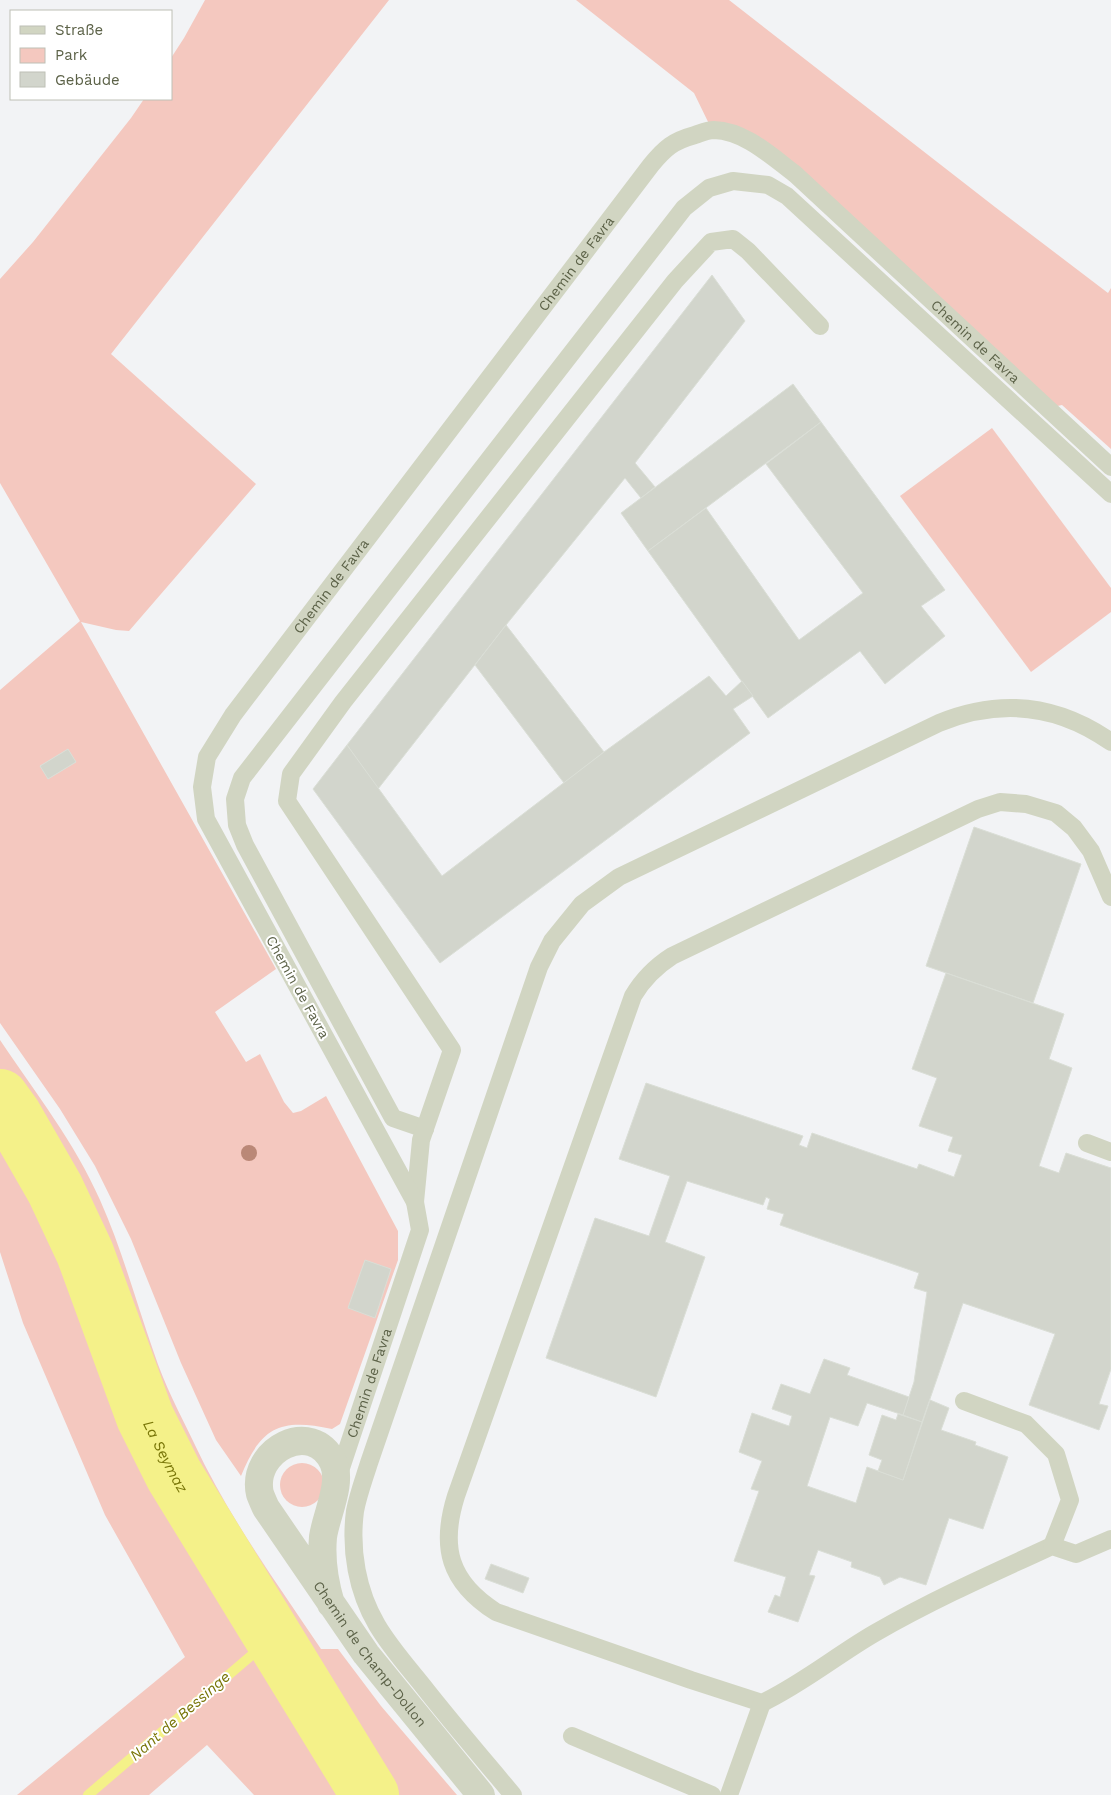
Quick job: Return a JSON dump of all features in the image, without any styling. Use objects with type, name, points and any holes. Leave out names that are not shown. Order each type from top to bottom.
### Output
[{"type":"street","name":"Chemin de Champ-Dollon","points":[[337,1481],[334,1464],[327,1452],[315,1443],[300,1441],[283,1444],[272,1453],[263,1466],[260,1477],[260,1494],[266,1508],[366,1654],[481,1795]]},
{"type":"street","name":"Chemin de Favra","points":[[331,1604],[324,1580],[322,1558],[323,1535],[337,1481]]},
{"type":"lane","name":"Chemin de Favra","points":[[337,1481],[420,1230],[415,1202],[206,819],[202,787],[208,757],[233,714],[650,164],[665,148],[677,140],[712,130],[732,133],[762,150],[795,174],[1111,467]]},
{"type":"lane","points":[[425,1129],[393,1118],[244,844],[237,825],[235,799],[242,778],[684,208],[709,188],[733,182],[768,185],[787,196],[1111,494]]},
{"type":"lane","points":[[415,1202],[421,1140],[452,1050],[287,801],[291,774],[343,702],[675,281],[711,242],[733,239],[748,251],[820,326]]},
{"type":"lane","points":[[513,1795],[391,1647],[378,1626],[362,1595],[354,1554],[354,1534],[356,1510],[369,1463],[539,967],[552,941],[582,904],[619,877],[961,714],[984,709],[1009,707],[1046,712],[1084,726],[1111,742]]},
{"type":"lane","points":[[762,1703],[496,1612],[479,1602],[470,1593],[453,1564],[449,1549],[447,1532],[450,1514],[633,996],[640,984],[650,973],[672,956],[978,809],[1000,802],[1026,804],[1056,814],[1074,828],[1091,852],[1111,897]]},
{"type":"lane","points":[[1086,1143],[1111,1152]]},
{"type":"lane","points":[[729,1795],[762,1703],[780,1694],[875,1633],[961,1589],[1052,1546],[1070,1500],[1056,1454],[1026,1424],[964,1401]]},
{"type":"lane","points":[[1052,1546],[1076,1554],[1111,1539]]},
{"type":"lane","points":[[572,1736],[712,1795]]},
{"type":"green space","points":[[205,0],[389,0],[111,354],[256,484],[129,631],[81,622],[276,969],[215,1012],[246,1062],[260,1054],[284,1102],[293,1113],[301,1111],[326,1096],[398,1231],[398,1260],[340,1424],[332,1429],[299,1425],[286,1426],[274,1430],[256,1446],[241,1476],[216,1440],[181,1363],[131,1239],[95,1166],[60,1109],[0,1023],[0,690],[80,621],[0,483],[0,279],[33,242],[143,100],[172,100],[172,56]],"holes":[[[68,749],[76,762],[48,779],[40,766]]]},
{"type":"green space","points":[[576,0],[729,0],[1108,293],[1111,288],[1111,449],[1062,405],[1048,408],[795,174],[712,130],[694,93]]},
{"type":"green space","points":[[992,428],[1111,588],[1111,612],[1031,672],[900,496]]},
{"type":"green space","points":[[0,1040],[67,1138],[90,1179],[115,1237],[167,1387],[207,1470],[237,1523],[321,1649],[338,1649],[381,1706],[457,1795],[254,1795],[207,1745],[149,1795],[17,1795],[185,1657],[105,1515],[23,1323],[0,1252]]},
{"type":"green space","points":[[302,1463],[314,1467],[320,1473],[324,1485],[320,1497],[314,1503],[302,1507],[290,1503],[284,1497],[280,1485],[284,1473],[290,1467]]},
{"type":"building","points":[[712,275],[745,321],[635,463],[655,487],[641,498],[625,478],[506,625],[378,789],[347,745]]},
{"type":"building","points":[[793,384],[821,422],[648,551],[621,513]]},
{"type":"building","points":[[821,422],[945,590],[921,606],[945,636],[885,684],[860,651],[768,718],[648,551],[706,508],[799,640],[863,593],[766,464]]},
{"type":"building","points":[[506,625],[604,752],[564,783],[475,665]]},
{"type":"building","points":[[709,676],[726,696],[742,681],[753,696],[733,709],[750,733],[440,963],[313,789],[347,745],[442,876],[604,752]]},
{"type":"building","points":[[68,749],[76,762],[48,779],[40,766]]},
{"type":"building","points":[[974,827],[1081,864],[1033,1003],[926,966]]},
{"type":"building","points":[[946,973],[1064,1014],[1049,1059],[1072,1068],[1039,1166],[1059,1173],[1066,1153],[1111,1168],[1111,1369],[1099,1404],[1108,1406],[1099,1430],[1029,1405],[1055,1334],[963,1303],[922,1422],[903,1415],[914,1382],[927,1292],[914,1288],[919,1273],[780,1225],[784,1214],[767,1209],[770,1199],[766,1197],[763,1205],[687,1181],[665,1242],[705,1257],[656,1397],[546,1358],[595,1218],[649,1236],[670,1176],[619,1159],[646,1083],[803,1136],[799,1145],[807,1148],[812,1133],[917,1169],[919,1164],[954,1177],[962,1155],[948,1151],[953,1137],[919,1126],[937,1078],[912,1069]]},
{"type":"building","points":[[365,1260],[391,1269],[375,1318],[348,1308]]},
{"type":"building","points":[[824,1359],[850,1368],[847,1375],[909,1397],[903,1415],[867,1403],[858,1426],[830,1417],[807,1486],[856,1503],[867,1467],[903,1480],[930,1400],[949,1408],[941,1430],[976,1442],[975,1445],[1008,1457],[983,1529],[949,1518],[926,1585],[900,1577],[884,1585],[880,1577],[851,1567],[852,1562],[818,1550],[809,1575],[815,1576],[798,1622],[768,1612],[775,1595],[780,1597],[786,1577],[734,1561],[759,1491],[751,1489],[762,1461],[739,1452],[752,1413],[789,1426],[792,1416],[772,1409],[781,1384],[810,1394]]},
{"type":"building","points":[[898,1414],[922,1422],[903,1480],[878,1471],[882,1460],[869,1455],[882,1415],[896,1420]]},
{"type":"building","points":[[491,1564],[529,1578],[523,1593],[485,1579]]},
{"type":"waterway","name":"La Seymaz","points":[[0,1098],[13,1116],[55,1189],[85,1253],[145,1417],[174,1475],[370,1795]]},
{"type":"waterway","name":"Nant de Bessinge","points":[[88,1795],[273,1637]]}]
